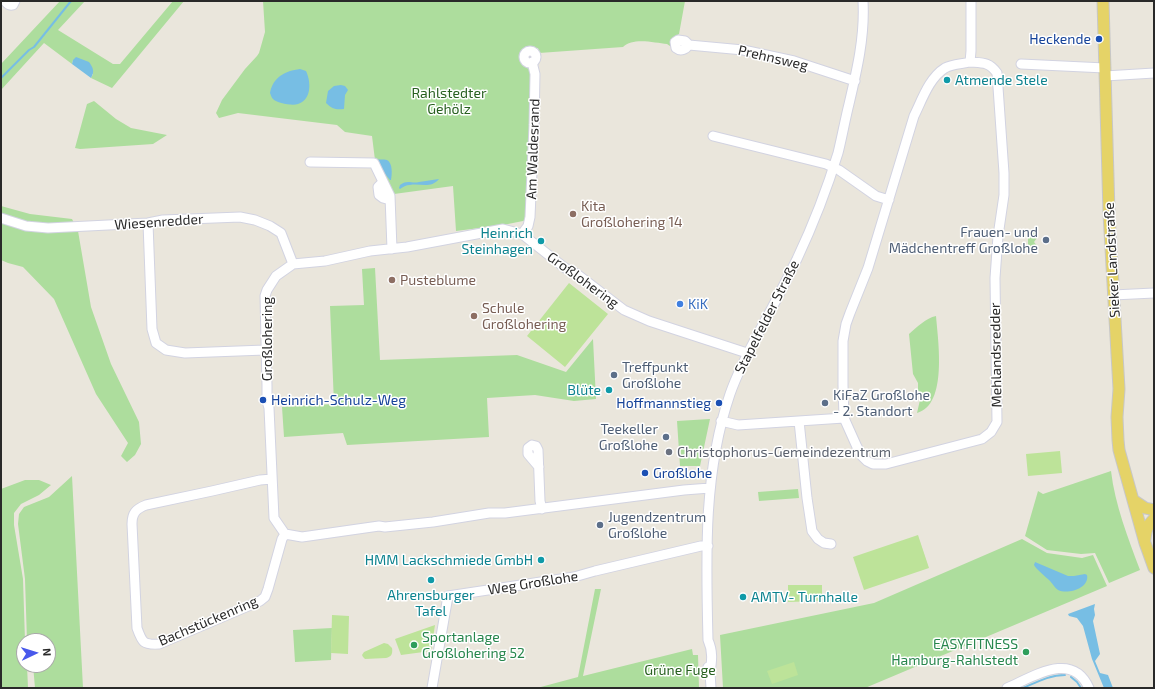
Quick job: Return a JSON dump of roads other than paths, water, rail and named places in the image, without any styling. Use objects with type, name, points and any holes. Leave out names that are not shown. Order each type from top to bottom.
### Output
[{"type":"main road","name":"Sieker Landstraße","points":[[1103,1],[1109,206],[1119,389],[1118,440],[1119,450],[1137,515],[1150,544]]},
{"type":"main road","points":[[1133,500],[1145,508],[1154,510]]},
{"type":"main road","name":"Sieker Landstraße","points":[[1137,515],[1150,529],[1150,544],[1154,568]]},
{"type":"main road","points":[[1150,529],[1148,525],[1154,519]]},
{"type":"street","points":[[5,1],[12,5],[15,1]]},
{"type":"street","name":"Stapelfelder Straße","points":[[711,688],[710,672],[712,647],[708,640],[708,546],[710,488],[721,421],[730,393],[747,353],[798,257],[813,222],[833,167],[855,81],[864,24],[863,1]]},
{"type":"street","points":[[970,62],[971,1]]},
{"type":"street","name":"Prehnsweg","points":[[689,45],[743,50],[794,61],[855,81]]},
{"type":"street","name":"Am Waldesrand","points":[[522,234],[528,226],[530,217],[535,74],[532,62]]},
{"type":"street","name":"Mehlandsredder","points":[[970,62],[984,63],[992,66],[997,73],[1004,174],[1004,195],[998,236],[995,278],[998,416],[996,424],[991,432],[982,439],[898,461],[879,465],[873,464],[862,456],[844,418],[843,341],[846,324],[868,268],[914,116],[932,80],[946,68],[970,62]]},
{"type":"street","points":[[1021,64],[1105,72],[1154,73]]},
{"type":"street","points":[[713,136],[826,164],[833,167],[876,196],[889,200]]},
{"type":"street","points":[[310,162],[374,163],[390,196],[392,249]]},
{"type":"street","name":"Wiesenredder","points":[[1,218],[26,226],[48,228],[148,223],[163,220],[240,217],[255,220],[270,226],[281,233],[293,264]]},
{"type":"street","points":[[148,223],[152,329],[156,343],[166,350],[185,354],[265,350]]},
{"type":"street","name":"Großlohering","points":[[285,534],[274,518],[270,408],[267,401],[265,296],[276,276],[293,264],[325,261],[370,251],[392,249],[503,229],[522,234],[565,268],[577,274],[624,310],[649,321],[747,353]]},
{"type":"street","points":[[1113,295],[1154,293]]},
{"type":"street","points":[[721,421],[738,425],[844,418]]},
{"type":"street","points":[[799,421],[812,531],[818,539],[824,543],[831,544]]},
{"type":"street","points":[[539,467],[542,509]]},
{"type":"street","name":"Bachstückenring","points":[[272,479],[260,480],[146,505],[135,511],[132,524],[137,628],[141,640],[149,644],[159,644],[260,601],[265,597],[268,589],[282,539],[285,534]]},
{"type":"street","points":[[285,534],[302,538],[379,526],[385,528],[489,513],[506,513],[542,509],[684,490],[710,488]]},
{"type":"street","name":"Weg Großlohe","points":[[432,688],[448,596],[574,577],[701,546],[708,546]]},
{"type":"street","points":[[1007,688],[1056,668],[1070,669],[1077,673],[1083,678],[1089,688]]},
{"type":"water","points":[[76,57],[89,62],[92,66],[93,73],[91,78],[72,64]]},
{"type":"water","points":[[300,69],[306,71],[309,80],[309,90],[306,99],[303,102],[292,105],[281,103],[273,99],[270,93],[277,79],[289,71]]},
{"type":"water","points":[[334,86],[345,86],[348,90],[345,95],[344,109],[334,109],[326,103],[328,91]]},
{"type":"water","points":[[376,159],[387,160],[389,162],[392,169],[391,180],[381,169]]},
{"type":"water","points":[[439,179],[429,185],[409,185],[400,189],[399,188],[400,185],[405,182]]},
{"type":"water","points":[[1035,562],[1068,576],[1085,574],[1087,575],[1087,580],[1082,587],[1072,591],[1067,592],[1058,590],[1035,567]]},
{"type":"water","points":[[1095,604],[1095,615],[1093,621],[1100,654],[1095,661],[1100,673],[1108,675],[1113,688],[1104,688],[1092,659],[1083,626],[1077,618],[1069,616],[1068,614]]},
{"type":"waterway","points":[[1,78],[29,50],[34,47],[71,1]]},
{"type":"waterway","points":[[1023,688],[1038,681],[1059,675],[1065,675]]},
{"type":"waterway","points":[[1071,677],[1081,688]]},
{"type":"place","name":"Heckende","points":[[1099,39]]},
{"type":"place","name":"Atmende Stele","points":[[947,80]]},
{"type":"place","name":"Kita Großlohering 14","points":[[573,214]]},
{"type":"place","name":"Frauen- und Mädchentreff Großlohe","points":[[1046,240]]},
{"type":"place","name":"Heinrich Steinhagen","points":[[541,241]]},
{"type":"place","name":"Pusteblume","points":[[392,280]]},
{"type":"place","name":"KiK","points":[[680,304]]},
{"type":"place","name":"Schule Großlohering","points":[[474,316]]},
{"type":"place","name":"Treffpunkt Großlohe","points":[[614,375]]},
{"type":"place","name":"Blüte","points":[[609,390]]},
{"type":"place","name":"Heinrich-Schulz-Weg","points":[[263,400]]},
{"type":"place","name":"Hoffmannstieg","points":[[719,403]]},
{"type":"place","name":"KiFaZ Großlohe - 2. Standort","points":[[825,403]]},
{"type":"place","name":"Teekeller Großlohe","points":[[666,437]]},
{"type":"place","name":"Christophorus-Gemeindezentrum","points":[[669,452]]},
{"type":"place","name":"Großlohe","points":[[645,473]]},
{"type":"place","name":"Jugendzentrum Großlohe","points":[[600,525]]},
{"type":"place","name":"HMM Lackschmiede GmbH","points":[[541,560]]},
{"type":"place","name":"Ahrensburger Tafel","points":[[431,580]]},
{"type":"place","name":"AMTV- Turnhalle","points":[[743,597]]},
{"type":"place","name":"Sportanlage Großlohering 52","points":[[414,645]]},
{"type":"place","name":"EASYFITNESS Hamburg-Rahlstedt","points":[[1026,652]]},
{"type":"park label","name":"Rahlstedter Gehölz","points":[[449,102]]},
{"type":"park label","name":"Grüne Fuge","points":[[680,670]]}]
